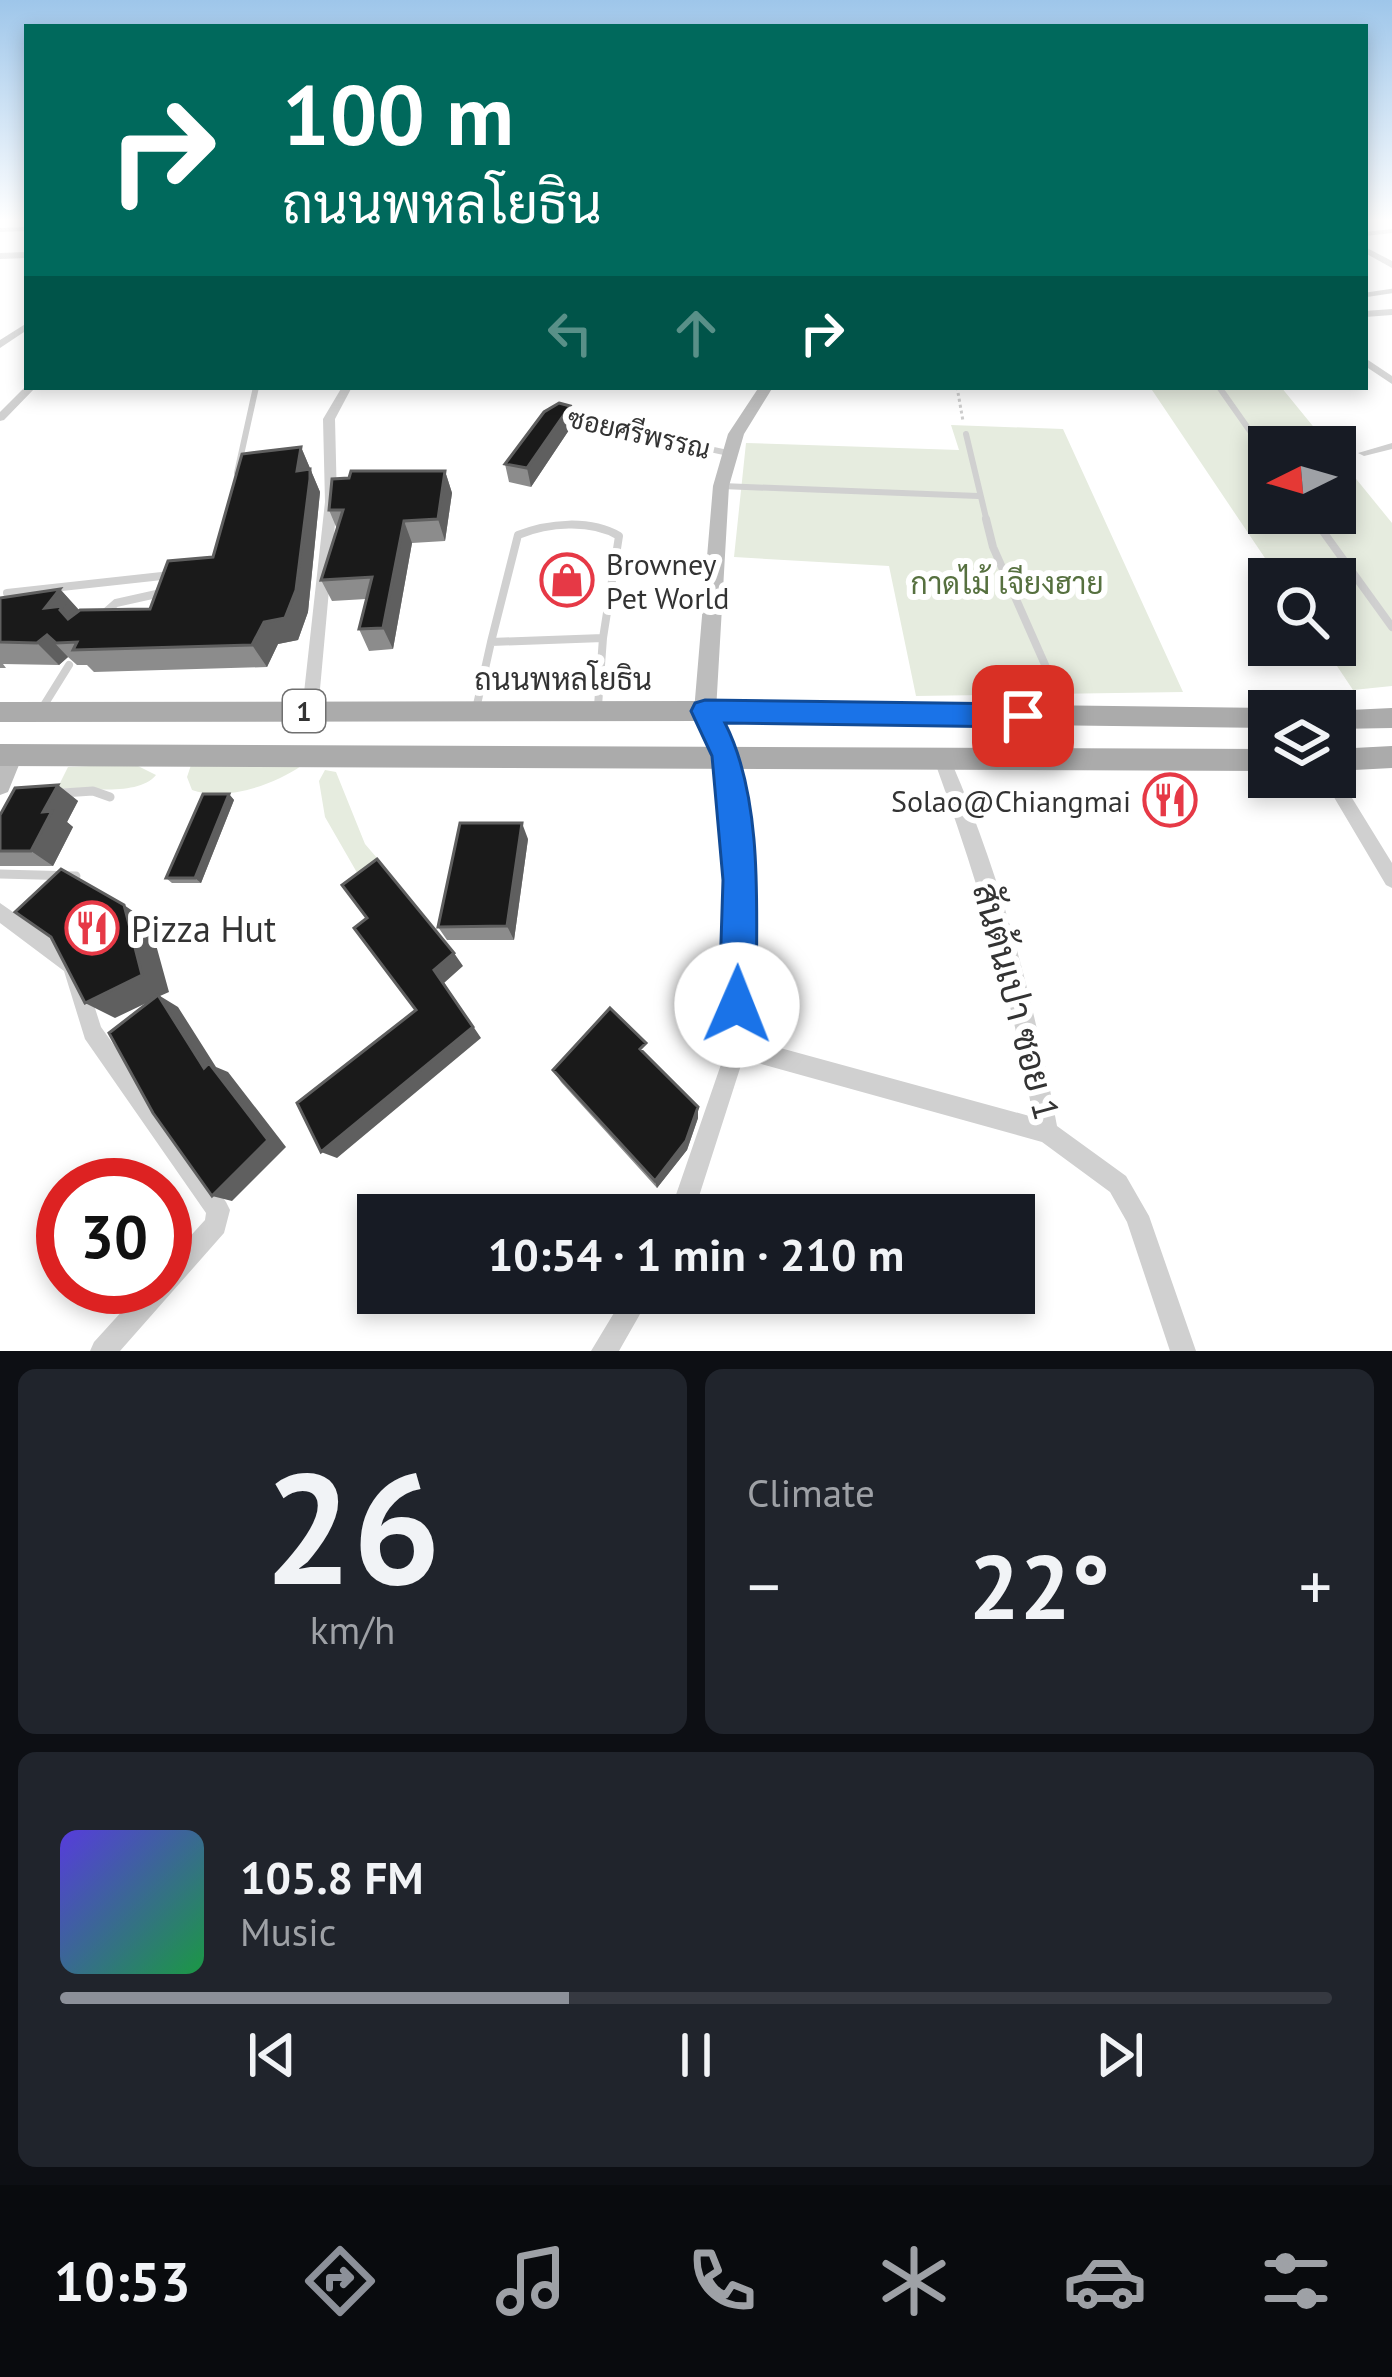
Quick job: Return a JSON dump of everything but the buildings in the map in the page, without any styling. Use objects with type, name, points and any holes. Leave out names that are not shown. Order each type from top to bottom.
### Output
[{"type":"main road","name":"ถนนพหลโยธิน","points":[[0,712],[705,711],[1248,718]]},
{"type":"main road","points":[[705,711],[727,756]]},
{"type":"main road","points":[[1356,719],[1392,718]]},
{"type":"main road","name":"1","points":[[6,755],[1248,760]]},
{"type":"main road","points":[[1356,759],[1392,757]]},
{"type":"street","points":[[0,345],[21,336]]},
{"type":"street","points":[[1368,363],[1392,382]]},
{"type":"street","points":[[0,418],[28,390]]},
{"type":"street","points":[[310,711],[331,502],[329,419],[344,390]]},
{"type":"street","points":[[705,711],[721,486],[728,453],[764,390]]},
{"type":"street","name":"ซอยศรีพรรณ","points":[[540,425],[559,413],[728,453]]},
{"type":"street","points":[[1364,454],[1392,446]]},
{"type":"street","points":[[0,785],[6,755]]},
{"type":"street","points":[[688,1194],[737,1047],[739,880],[727,756]]},
{"type":"street","name":"สันต้นเปา ซอย 1","points":[[941,757],[1008,946],[1034,1048],[1048,1132],[1118,1184],[1137,1216],[1183,1351]]},
{"type":"street","points":[[1343,798],[1392,879]]},
{"type":"street","points":[[0,912],[72,965],[92,1032],[181,1158]]},
{"type":"street","points":[[737,1047],[1048,1132]]},
{"type":"street","points":[[192,1173],[218,1210],[216,1226],[192,1252]]},
{"type":"street","points":[[103,1351],[136,1314]]},
{"type":"street","points":[[604,1351],[627,1314]]},
{"type":"lane","points":[[233,490],[255,390]]},
{"type":"lane","points":[[1221,390],[1248,428]]},
{"type":"lane","points":[[966,434],[993,547],[1068,716]]},
{"type":"lane","points":[[721,486],[978,496]]},
{"type":"lane","points":[[475,711],[518,535],[534,529],[616,531],[620,536],[603,638],[598,711]]},
{"type":"lane","points":[[1324,534],[1392,627]]},
{"type":"lane","points":[[7,593],[190,572]]},
{"type":"lane","points":[[90,632],[106,609],[154,598],[172,575]]},
{"type":"lane","points":[[491,642],[603,638]]},
{"type":"lane","points":[[40,712],[69,665]]},
{"type":"lane","points":[[51,794],[93,791],[110,797]]},
{"type":"lane","points":[[0,874],[76,876]]},
{"type":"path","points":[[958,390],[966,434]]},
{"type":"green space","points":[[1152,390],[1283,390],[1313,426],[1248,426],[1248,533]]},
{"type":"green space","name":"กาดไม้ เจียงฮาย","points":[[951,425],[1063,429],[1183,692],[916,696],[889,566],[734,557],[746,443],[959,450]]},
{"type":"green space","points":[[1356,479],[1392,523],[1392,686],[1353,690],[1337,666],[1356,666],[1356,558],[1265,558],[1249,534],[1356,534]]},
{"type":"green space","points":[[134,764],[156,775],[124,789],[57,789],[68,767]]},
{"type":"green space","points":[[191,765],[301,766],[263,785],[219,794],[192,790],[187,777]]},
{"type":"green space","points":[[325,770],[336,772],[365,844],[389,872],[367,890],[325,817],[319,781]]},
{"type":"place","name":"Browney Pet World","points":[[567,580]]},
{"type":"place","name":"Solao@Chiangmai","points":[[1170,800]]},
{"type":"place","name":"Pizza Hut","points":[[92,928]]},
{"type":"route","points":[[737,1005],[739,880],[727,756],[705,711],[1023,716]]}]
